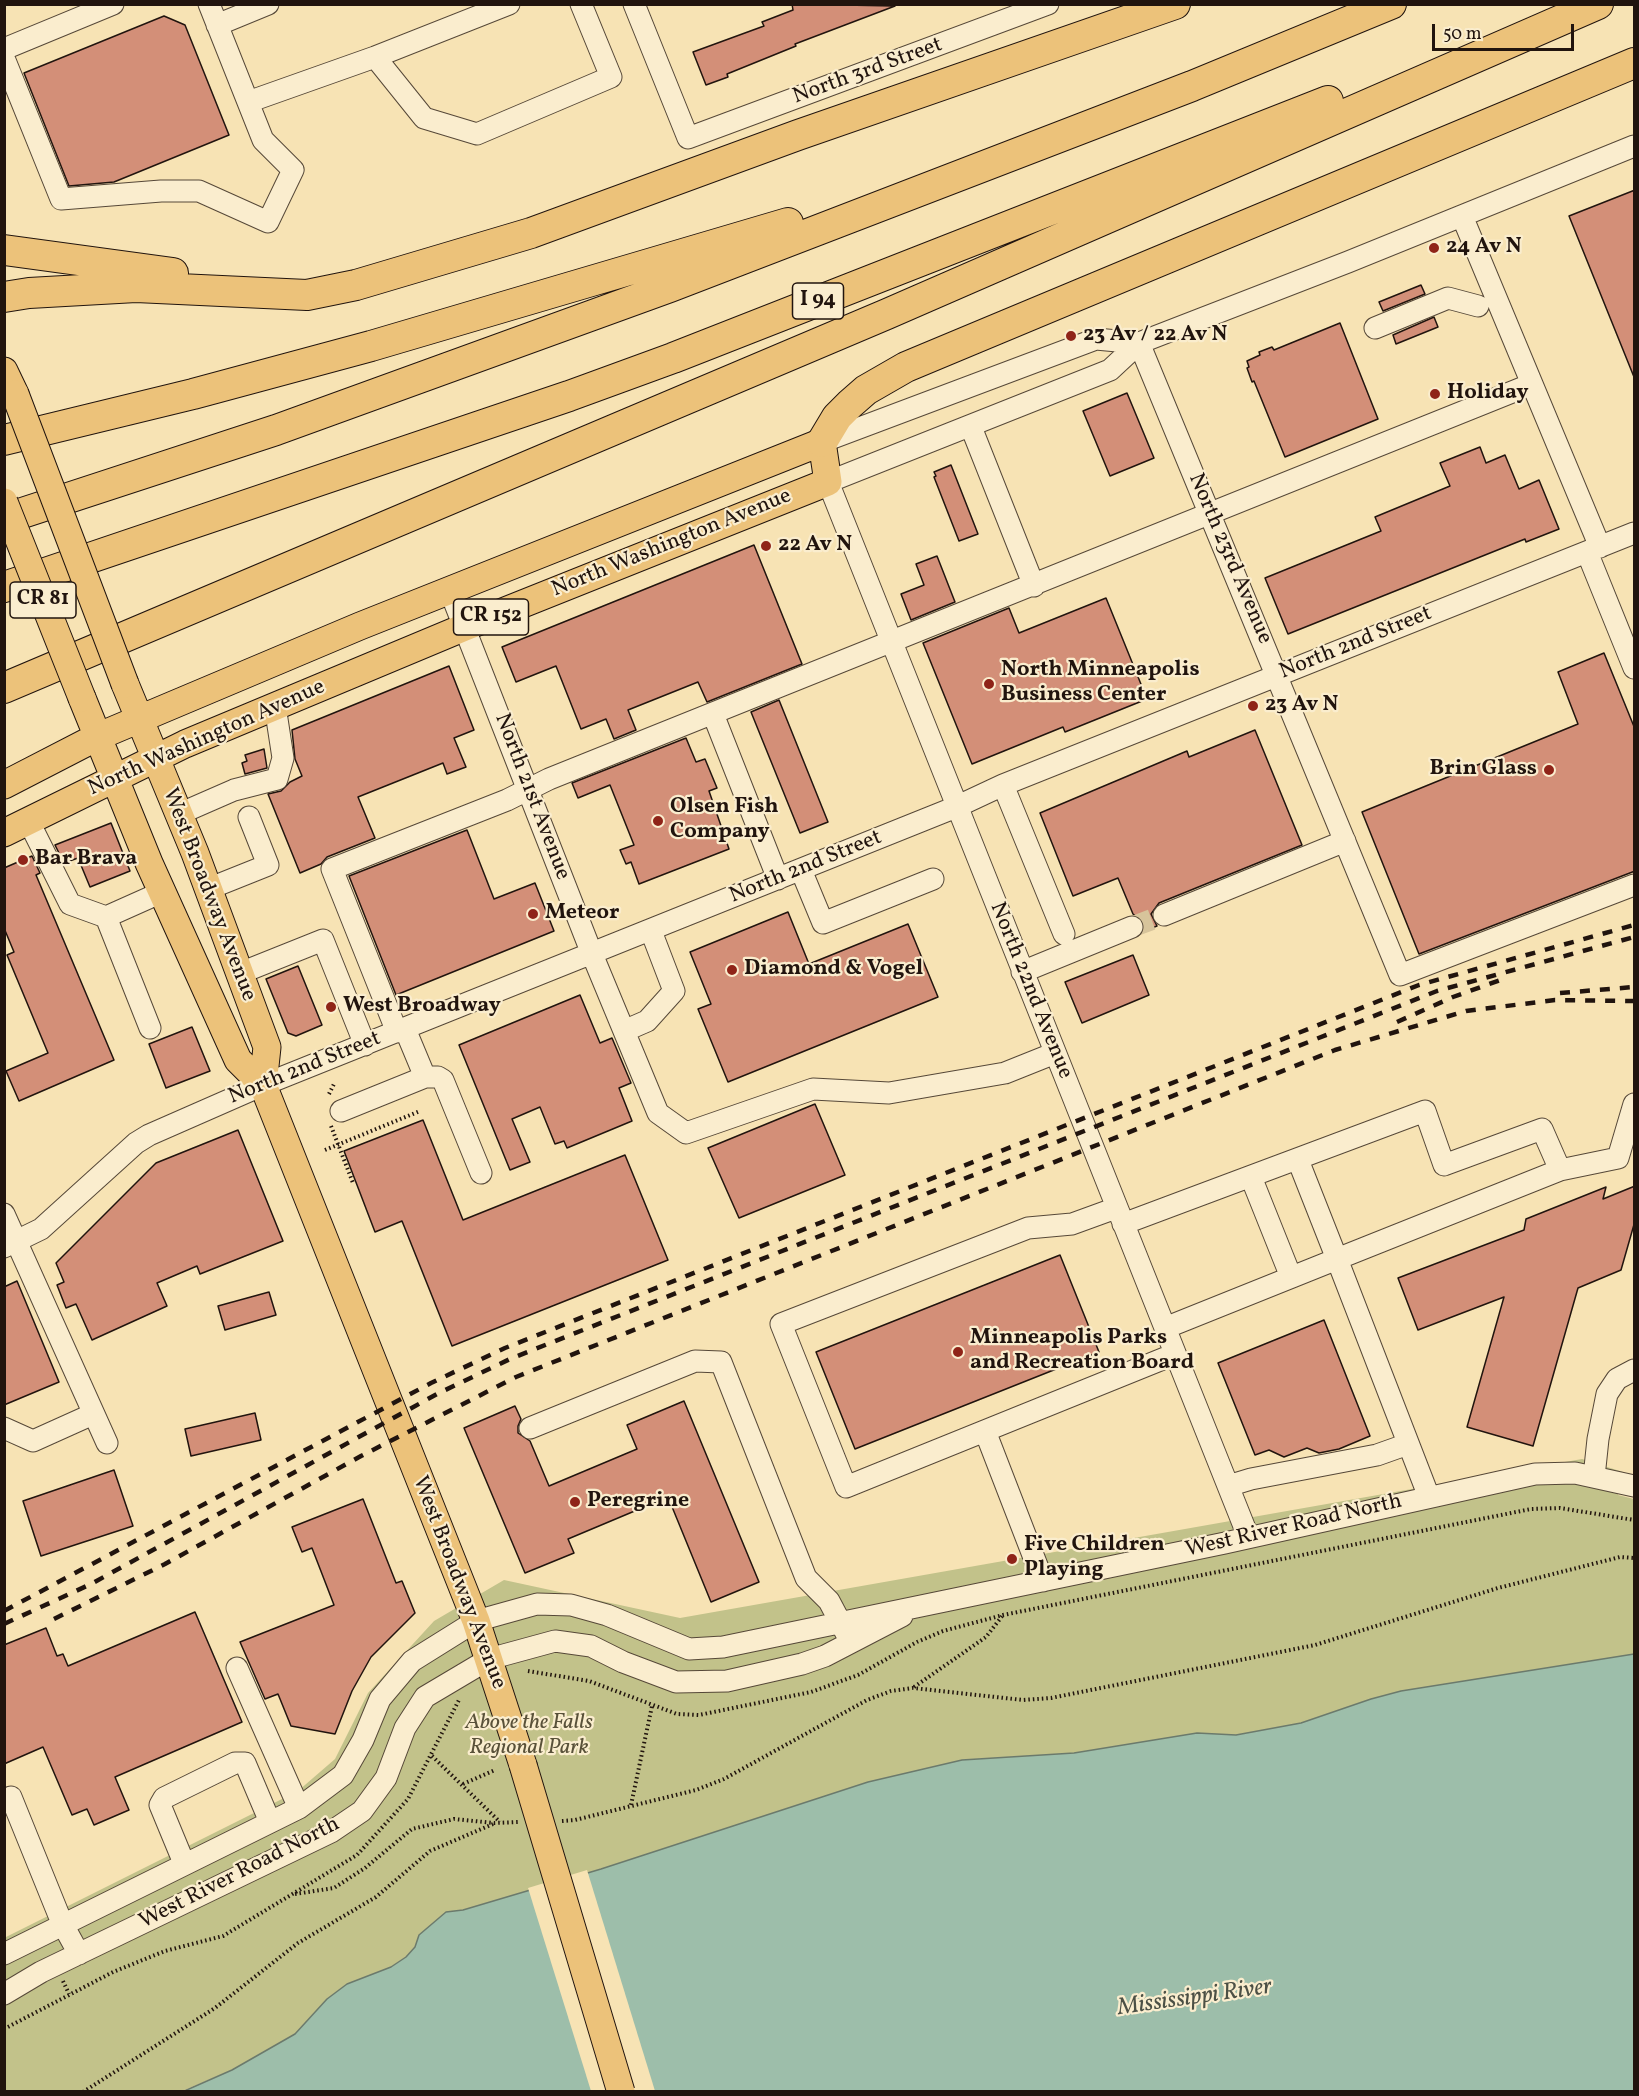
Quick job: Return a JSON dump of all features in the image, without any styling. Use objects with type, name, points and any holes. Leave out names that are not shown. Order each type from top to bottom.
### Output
[{"type":"highway","points":[[4,297],[29,293],[136,287],[307,295],[356,285],[531,233],[820,127],[1175,4]]},
{"type":"highway","points":[[4,519],[276,430],[670,287],[1192,86],[1391,4]]},
{"type":"highway","name":"I 94","points":[[4,586],[345,473],[663,362],[1574,4]]},
{"type":"highway","points":[[4,687],[887,314],[1598,4]]},
{"type":"highway","points":[[822,442],[837,417],[850,404],[866,390],[906,367],[1635,63]]},
{"type":"highway","points":[[4,440],[192,394],[371,346],[555,290],[981,167]]},
{"type":"highway","points":[[4,250],[233,279],[356,285]]},
{"type":"main road","name":"West Broadway Avenue","points":[[10,383],[125,684],[179,814],[267,1047],[264,1085]]},
{"type":"main road","name":"North 22nd Avenue","points":[[822,442],[828,482]]},
{"type":"main road","name":"North Washington Avenue","points":[[4,833],[28,820],[107,760],[450,591],[822,442]]},
{"type":"main road","name":"North Washington Avenue","points":[[4,785],[107,760],[148,739],[275,706],[465,627],[828,482]]},
{"type":"main road","name":"West Broadway Avenue","points":[[4,502],[81,698],[162,892],[238,1060],[264,1085],[476,1622],[523,1765],[621,2091]]},
{"type":"street","points":[[4,49],[79,11],[113,4]]},
{"type":"street","points":[[4,58],[60,199],[161,191],[199,191],[268,222],[293,170],[263,140],[209,4]]},
{"type":"street","points":[[217,25],[268,4]]},
{"type":"street","points":[[248,102],[375,57],[508,4]]},
{"type":"street","points":[[375,57],[424,118],[477,134],[611,77],[581,4]]},
{"type":"street","name":"North 3rd Street","points":[[634,4],[688,138],[1006,12],[1048,4]]},
{"type":"street","name":"North Washington Avenue","points":[[828,482],[971,428],[1110,370],[1139,343],[1635,146]]},
{"type":"street","points":[[1462,216],[1532,384],[1635,668]]},
{"type":"street","points":[[1375,328],[1449,298],[1478,306]]},
{"type":"street","name":"North Washington Avenue","points":[[822,442],[1096,339],[1139,343]]},
{"type":"street","name":"North 23rd Avenue","points":[[1139,343],[1400,975],[1635,885]]},
{"type":"street","points":[[425,1077],[401,1030],[332,869],[1532,384]]},
{"type":"street","points":[[971,428],[1034,586]]},
{"type":"street","name":"North 22nd Avenue","points":[[828,482],[1248,1536]]},
{"type":"street","name":"North 2nd Street","points":[[11,1244],[41,1229],[136,1143],[264,1085],[651,931],[956,807],[1003,785],[1635,533]]},
{"type":"street","name":"North 21st Avenue","points":[[450,591],[592,954],[658,1113],[686,1133],[813,1089],[890,1093],[1005,1073],[1055,1053]]},
{"type":"street","points":[[179,814],[243,787],[277,779],[283,758],[275,706]]},
{"type":"street","points":[[713,714],[778,879]]},
{"type":"street","points":[[1003,785],[1064,934]]},
{"type":"street","points":[[208,889],[268,865],[249,817]]},
{"type":"street","points":[[28,820],[70,904],[106,916],[162,892]]},
{"type":"street","points":[[1164,915],[1345,841]]},
{"type":"street","points":[[801,870],[823,923],[933,879]]},
{"type":"street","points":[[106,916],[150,1028]]},
{"type":"street","points":[[1022,972],[1132,927]]},
{"type":"street","points":[[624,1030],[647,1021],[674,992],[651,931]]},
{"type":"street","points":[[238,974],[323,940],[365,1045]]},
{"type":"street","points":[[332,1109],[425,1077],[438,1077],[443,1080],[482,1173]]},
{"type":"street","points":[[1165,1328],[1560,1170],[1618,1158],[1635,1104]]},
{"type":"street","points":[[1175,1354],[846,1487],[781,1324],[1028,1228],[1120,1216],[1251,1177],[1425,1111],[1444,1165],[1542,1128],[1560,1170]]},
{"type":"street","points":[[1298,1160],[1429,1497]]},
{"type":"street","points":[[1251,1177],[1291,1277]]},
{"type":"street","points":[[4,1214],[11,1244],[107,1443]]},
{"type":"street","points":[[530,1428],[695,1360],[721,1362],[806,1578],[829,1601],[842,1622],[851,1644]]},
{"type":"street","points":[[1594,1477],[1598,1439],[1607,1394],[1617,1379],[1635,1370]]},
{"type":"street","points":[[4,1428],[33,1441],[93,1414]]},
{"type":"street","points":[[985,1431],[1043,1581]]},
{"type":"street","points":[[1228,1486],[1251,1479],[1377,1455],[1408,1444]]},
{"type":"street","name":"West River Road North","points":[[4,1954],[62,1923],[299,1808],[343,1775],[363,1740],[380,1699],[412,1661],[476,1622],[537,1604],[571,1605],[607,1615],[689,1648],[723,1647],[1043,1581],[1535,1474],[1575,1473],[1635,1486]]},
{"type":"street","name":"West River Road North","points":[[4,1994],[79,1953],[330,1832],[362,1811],[386,1778],[405,1728],[425,1697],[489,1659],[555,1641],[591,1646],[623,1662],[676,1682],[727,1681],[802,1664],[851,1644],[923,1604]]},
{"type":"street","points":[[237,1668],[299,1808]]},
{"type":"street","points":[[184,1863],[160,1805],[164,1798],[235,1763],[245,1763],[270,1822]]},
{"type":"street","points":[[10,1797],[62,1923],[79,1953]]},
{"type":"path","points":[[334,1084],[332,1109],[338,1145],[353,1183]]},
{"type":"path","points":[[325,1150],[420,1112]]},
{"type":"path","points":[[554,1821],[575,1820],[696,1790],[724,1779],[867,1700],[913,1688],[986,1637],[1003,1615],[1531,1509],[1560,1508],[1635,1520]]},
{"type":"path","points":[[913,1688],[1023,1700],[1051,1698],[1315,1645],[1498,1588],[1620,1557],[1635,1558]]},
{"type":"path","points":[[631,1805],[651,1706]]},
{"type":"path","points":[[432,1756],[501,1823]]},
{"type":"path","points":[[463,1784],[495,1770]]},
{"type":"path","points":[[4,2029],[113,1972],[165,1951],[223,1936],[295,1894],[334,1888],[366,1868],[412,1829],[454,1819],[494,1823],[522,1822]]},
{"type":"path","points":[[83,2091],[199,2019],[298,1943],[376,1897],[430,1851],[494,1823]]},
{"type":"green space","name":"Above the Falls Regional Park","points":[[1582,1459],[1623,1472],[1618,1495],[1634,1499],[1634,1654],[1401,1691],[1301,1723],[1236,1735],[1197,1733],[1074,1753],[962,1760],[868,1782],[601,1869],[463,1910],[446,1912],[419,1935],[415,1947],[406,1957],[391,1967],[347,1984],[327,1999],[295,2034],[232,2070],[182,2091],[5,2091],[4,1938],[298,1791],[335,1759],[368,1693],[434,1621],[504,1580],[680,1618]]},
{"type":"water","name":"Mississippi River","points":[[1634,1654],[1634,2091],[182,2092],[232,2070],[295,2034],[327,1999],[347,1984],[391,1967],[406,1957],[415,1947],[419,1935],[446,1912],[463,1910],[601,1869],[868,1782],[962,1760],[1074,1753],[1197,1733],[1236,1735],[1301,1723],[1401,1691]]},
{"type":"pier","points":[[587,1870],[655,2091],[591,2091],[528,1888]]},
{"type":"building","points":[[792,4],[895,6],[795,44],[796,46],[706,85],[693,52],[764,26],[762,22],[793,10]]},
{"type":"building","points":[[164,16],[185,25],[229,135],[114,182],[69,186],[24,73]]},
{"type":"building","points":[[1635,190],[1635,377],[1634,377],[1569,216]]},
{"type":"building","points":[[1421,285],[1425,294],[1383,311],[1379,302]]},
{"type":"building","points":[[1434,317],[1438,327],[1396,344],[1393,335]]},
{"type":"building","points":[[1340,323],[1378,419],[1285,457],[1254,381],[1252,382],[1247,361],[1260,355],[1259,352],[1272,347],[1274,350]]},
{"type":"building","points":[[1127,393],[1154,458],[1110,476],[1083,411]]},
{"type":"building","points":[[1480,447],[1486,463],[1505,455],[1519,489],[1539,480],[1559,529],[1526,542],[1525,539],[1288,634],[1265,578],[1381,531],[1375,517],[1450,486],[1440,463]]},
{"type":"building","points":[[951,465],[978,534],[959,541],[934,477],[936,476],[934,472]]},
{"type":"building","points":[[754,545],[802,664],[707,702],[698,682],[628,710],[636,730],[614,739],[606,719],[581,729],[556,666],[516,682],[502,647]]},
{"type":"building","points":[[937,556],[955,602],[911,620],[901,594],[924,585],[916,564]]},
{"type":"building","points":[[1106,598],[1147,699],[1065,732],[1063,727],[972,764],[923,643],[1009,608],[1019,633]]},
{"type":"building","name":"Brin Glass","points":[[1604,653],[1635,729],[1635,871],[1419,954],[1362,812],[1578,724],[1558,672]]},
{"type":"building","points":[[449,666],[474,730],[454,738],[466,767],[447,774],[443,763],[358,797],[375,838],[327,857],[321,864],[300,873],[268,794],[281,791],[290,782],[302,776],[295,759],[292,730]]},
{"type":"building","points":[[779,700],[828,822],[800,833],[751,712]]},
{"type":"building","points":[[1255,730],[1302,845],[1159,903],[1151,914],[1157,926],[1144,931],[1144,922],[1133,914],[1118,878],[1073,896],[1040,813],[1187,751],[1189,757]]},
{"type":"building","points":[[686,738],[696,762],[705,759],[717,788],[709,791],[729,849],[639,884],[631,862],[626,864],[620,850],[634,845],[610,785],[578,798],[572,783]]},
{"type":"building","points":[[264,749],[267,768],[245,774],[242,763],[247,761],[245,755]]},
{"type":"building","points":[[111,823],[130,871],[90,887],[78,858],[64,863],[55,845]]},
{"type":"building","points":[[467,830],[494,899],[535,883],[554,931],[396,995],[349,876]]},
{"type":"building","points":[[32,856],[40,873],[36,875],[114,1060],[19,1101],[6,1071],[48,1053],[7,955],[14,952],[4,928],[4,868]]},
{"type":"building","points":[[788,912],[809,964],[908,924],[938,997],[728,1082],[698,1009],[711,1004],[690,952]]},
{"type":"building","points":[[1133,955],[1149,995],[1082,1023],[1065,982]]},
{"type":"building","points":[[298,966],[322,1025],[296,1036],[288,1033],[266,979]]},
{"type":"building","points":[[580,995],[600,1043],[612,1038],[631,1083],[619,1088],[632,1121],[567,1148],[564,1141],[555,1144],[540,1107],[512,1119],[530,1162],[510,1170],[459,1045]]},
{"type":"building","points":[[192,1027],[210,1071],[166,1088],[149,1044]]},
{"type":"building","points":[[815,1104],[845,1175],[739,1218],[708,1148]]},
{"type":"building","points":[[423,1120],[463,1220],[625,1155],[668,1260],[452,1346],[402,1221],[375,1232],[344,1151]]},
{"type":"building","points":[[238,1130],[283,1241],[200,1274],[197,1266],[157,1283],[167,1306],[92,1340],[76,1304],[66,1308],[57,1285],[64,1282],[56,1263],[156,1163]]},
{"type":"building","points":[[1635,1186],[1635,1221],[1621,1270],[1578,1288],[1533,1446],[1467,1427],[1504,1297],[1418,1330],[1398,1278],[1524,1230],[1526,1219],[1606,1187],[1603,1199]]},
{"type":"building","name":"Minneapolis Parks and Recreation Board","points":[[1060,1255],[1099,1352],[855,1449],[816,1352]]},
{"type":"building","points":[[17,1281],[59,1382],[4,1405],[4,1287]]},
{"type":"building","points":[[269,1292],[276,1315],[225,1330],[218,1306]]},
{"type":"building","points":[[1324,1320],[1370,1436],[1339,1449],[1319,1453],[1307,1448],[1284,1457],[1269,1450],[1255,1455],[1218,1363]]},
{"type":"building","name":"Peregrine","points":[[684,1401],[759,1582],[711,1602],[668,1497],[568,1539],[574,1553],[525,1573],[464,1428],[515,1406],[521,1419],[518,1433],[530,1441],[549,1486],[637,1449],[627,1425]]},
{"type":"building","points":[[255,1413],[261,1440],[191,1456],[185,1429]]},
{"type":"building","points":[[114,1470],[133,1526],[41,1556],[23,1501]]},
{"type":"building","points":[[363,1499],[396,1583],[402,1581],[415,1613],[371,1657],[352,1691],[335,1734],[291,1726],[278,1694],[265,1699],[240,1642],[334,1605],[312,1548],[302,1552],[292,1527]]},
{"type":"building","points":[[195,1612],[242,1722],[115,1777],[129,1810],[94,1825],[87,1809],[72,1815],[43,1747],[4,1764],[4,1645],[46,1628],[57,1656],[63,1654],[68,1666]]},
{"type":"tunnel","points":[[1132,927],[1164,915]]},
{"type":"railway","points":[[4,1611],[431,1383],[505,1348],[1419,985],[1634,925]]},
{"type":"railway","points":[[4,1624],[91,1584],[437,1394],[510,1359],[1437,991],[1634,937]]},
{"type":"railway","points":[[1397,1022],[1453,997],[1503,979]]},
{"type":"railway","points":[[1560,993],[1634,987]]},
{"type":"railway","points":[[54,1619],[165,1564],[361,1456],[516,1377],[1335,1050],[1466,1011],[1555,1000],[1634,1001]]},
{"type":"place","name":"24 Av N","points":[[1434,248]]},
{"type":"place","name":"23 Av / 22 Av N","points":[[1071,336]]},
{"type":"place","name":"Holiday","points":[[1435,394]]},
{"type":"place","name":"22 Av N","points":[[766,546]]},
{"type":"place","name":"North Minneapolis Business Center","points":[[989,684]]},
{"type":"place","name":"23 Av N","points":[[1253,706]]},
{"type":"place","name":"Brin Glass","points":[[1549,770]]},
{"type":"place","name":"Olsen Fish Company","points":[[658,821]]},
{"type":"place","name":"Bar Brava","points":[[23,860]]},
{"type":"place","name":"Meteor","points":[[533,914]]},
{"type":"place","name":"Diamond & Vogel","points":[[732,970]]},
{"type":"place","name":"West Broadway","points":[[331,1007]]},
{"type":"place","name":"Minneapolis Parks and Recreation Board","points":[[958,1352]]},
{"type":"place","name":"Peregrine","points":[[575,1502]]},
{"type":"place","name":"Five Children Playing","points":[[1012,1559]]}]
